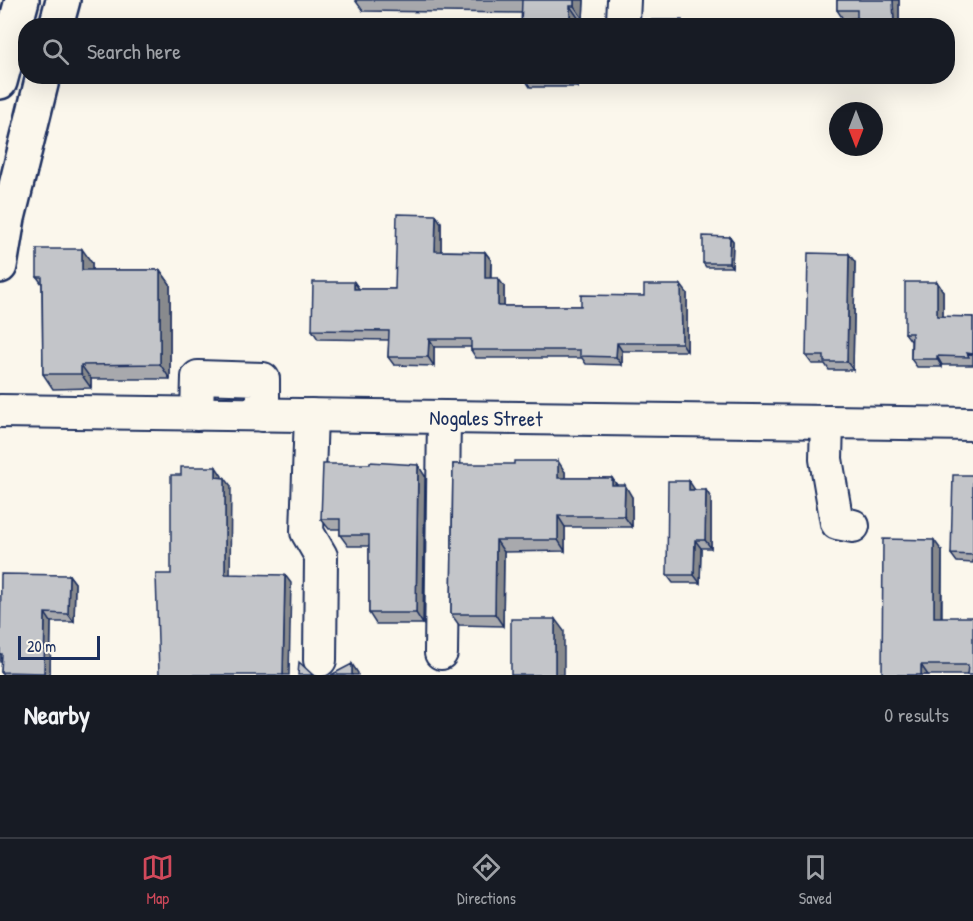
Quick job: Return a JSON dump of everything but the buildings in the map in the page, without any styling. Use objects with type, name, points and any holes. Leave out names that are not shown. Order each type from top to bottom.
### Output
[{"type":"main road","points":[[0,82],[22,0]]},
{"type":"main road","points":[[58,18],[63,0]]},
{"type":"main road","points":[[0,266],[4,218],[41,84]]},
{"type":"street","points":[[197,414],[198,377],[263,379],[263,415]]},
{"type":"street","name":"Nogales Street","points":[[0,411],[973,424]]},
{"type":"street","points":[[311,415],[308,532],[321,556],[320,660]]},
{"type":"street","points":[[441,652],[444,417]]},
{"type":"street","points":[[827,422],[826,459],[837,523],[853,526]]}]
